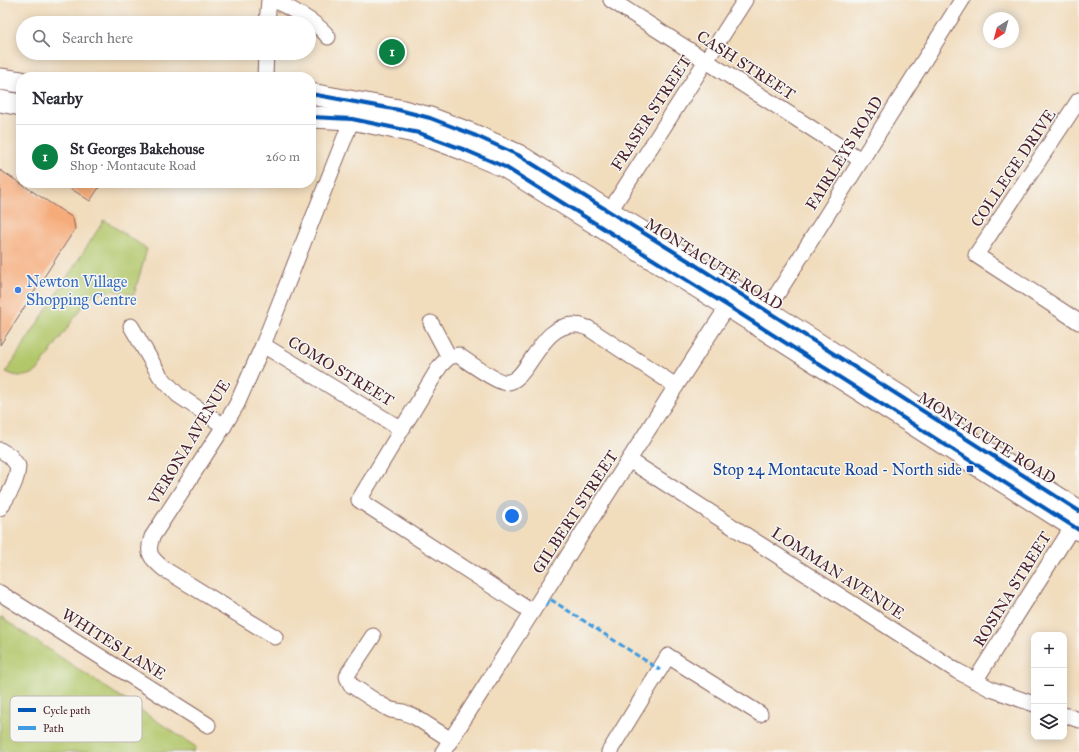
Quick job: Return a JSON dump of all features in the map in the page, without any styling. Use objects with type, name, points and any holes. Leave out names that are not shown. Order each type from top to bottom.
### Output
[{"type":"main road","points":[[0,79],[16,81]]},
{"type":"main road","name":"MONTACUTE ROAD","points":[[316,95],[398,110],[430,118],[474,134],[518,155],[604,219]]},
{"type":"main road","points":[[0,101],[16,104]]},
{"type":"main road","name":"MONTACUTE ROAD","points":[[316,117],[352,119],[419,133],[466,150],[505,167],[604,219],[733,299],[1077,520]]},
{"type":"street","points":[[268,16],[269,0]]},
{"type":"street","points":[[274,0],[300,16]]},
{"type":"street","name":"CASH STREET","points":[[611,0],[861,160]]},
{"type":"street","name":"FRASER STREET","points":[[604,219],[745,0]]},
{"type":"street","name":"FAIRLEYS ROAD","points":[[761,318],[861,160],[957,2]]},
{"type":"street","points":[[316,25],[328,37]]},
{"type":"street","points":[[265,72],[266,60]]},
{"type":"street","name":"COLLEGE DRIVE","points":[[1079,100],[976,255],[1079,322]]},
{"type":"street","name":"VERONA AVENUE","points":[[275,637],[164,569],[150,554],[149,546],[152,537],[224,426],[236,404],[263,345],[352,119]]},
{"type":"street","name":"GILBERT STREET","points":[[447,746],[733,299]]},
{"type":"street","points":[[431,323],[454,356],[504,383],[512,381],[520,376],[546,338],[557,330],[575,325],[588,328],[676,386]]},
{"type":"street","points":[[131,326],[160,376],[178,395],[224,426]]},
{"type":"street","name":"COMO STREET","points":[[263,345],[401,428]]},
{"type":"street","points":[[454,356],[440,366],[401,428],[359,500],[532,612]]},
{"type":"street","points":[[0,450],[10,456],[18,466],[17,478],[0,508]]},
{"type":"street","name":"LOMMAN AVENUE","points":[[629,460],[975,681],[991,689],[1031,703]]},
{"type":"street","name":"ROSINA STREET","points":[[975,681],[1077,520]]},
{"type":"street","name":"WHITES LANE","points":[[0,593],[208,725]]},
{"type":"street","points":[[373,636],[349,672],[347,677],[351,685],[391,710],[403,712],[415,717],[447,746]]},
{"type":"street","points":[[609,752],[668,656],[760,714]]},
{"type":"street","points":[[1067,716],[1079,720]]},
{"type":"green space","points":[[104,220],[147,249],[134,295],[109,291],[97,293],[92,296],[87,300],[37,371],[26,376],[14,375],[6,372]]},
{"type":"green space","points":[[0,617],[119,696],[10,696],[10,742],[142,742],[142,711],[196,747],[193,752],[0,752]]},
{"type":"building","name":"Newton Village Shopping Centre","points":[[0,170],[16,181],[16,188],[27,188],[73,218],[75,229],[0,345]]},
{"type":"building","points":[[70,188],[99,188],[90,201]]},
{"type":"marked path","points":[[546,606],[550,599],[660,670]]},
{"type":"cycle path","points":[[316,95],[399,110],[430,118],[474,135],[518,155],[689,261],[1079,511]]},
{"type":"cycle path","points":[[316,117],[352,119],[419,133],[505,167],[728,306],[1079,530]]},
{"type":"place","name":"St Georges Bakehouse","points":[[392,52]]},
{"type":"place","name":"Newton Village Shopping Centre","points":[[18,290]]},
{"type":"place","name":"Stop 24 Montacute Road - North side","points":[[970,469]]}]
